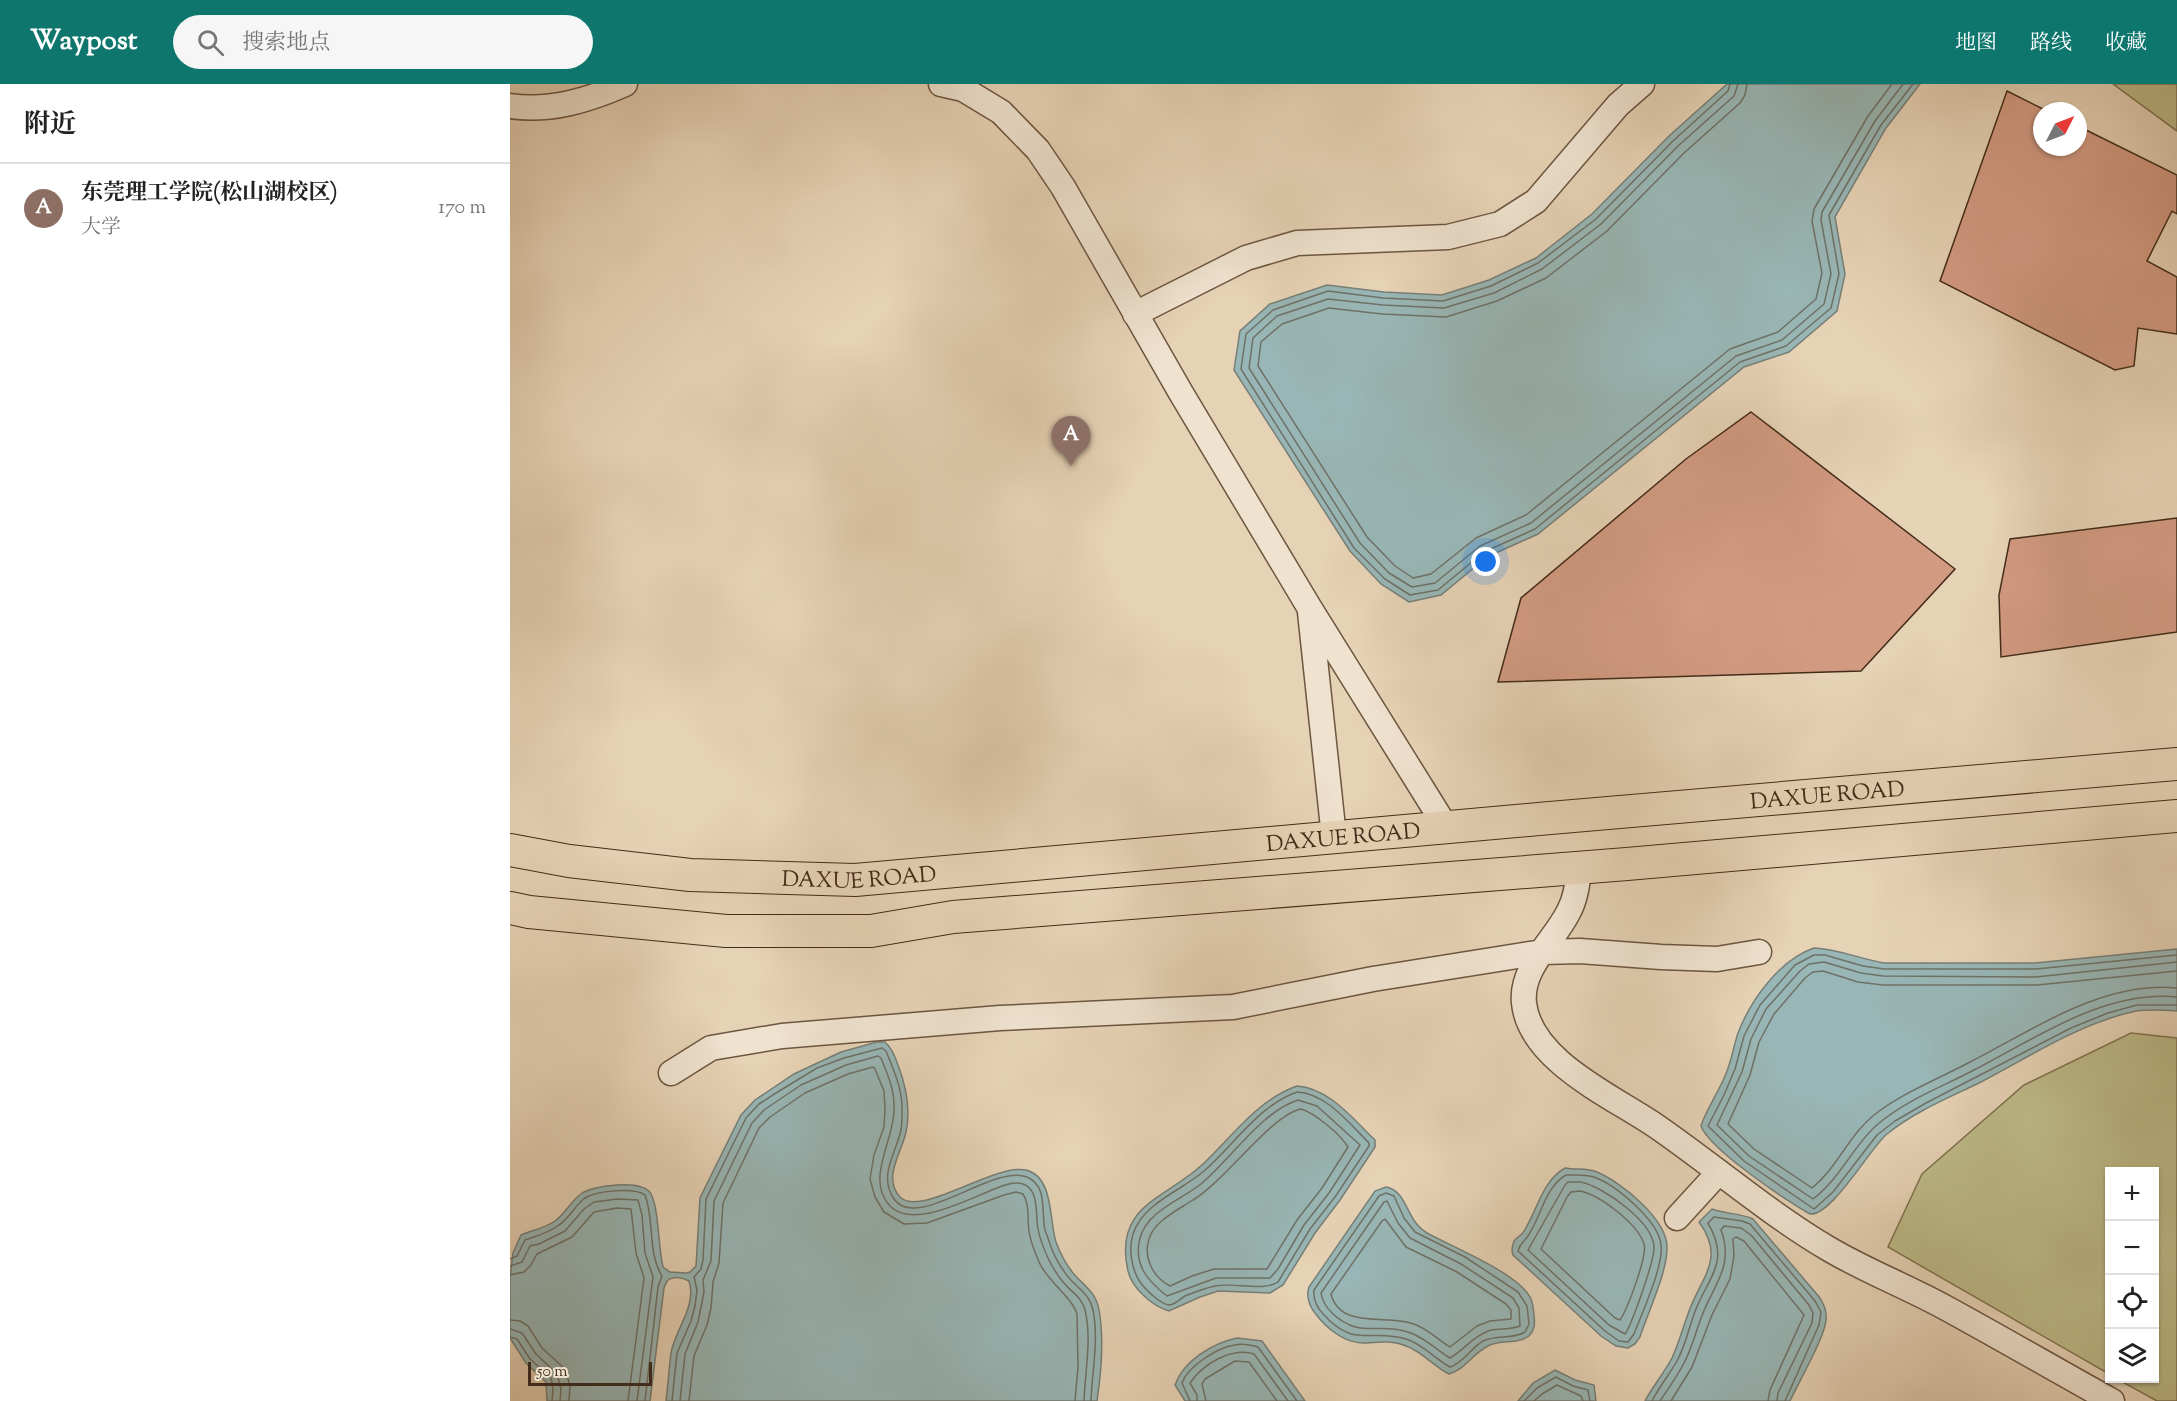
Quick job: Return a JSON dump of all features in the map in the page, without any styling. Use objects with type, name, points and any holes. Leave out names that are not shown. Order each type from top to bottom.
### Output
[{"type":"main road","name":"DAXUE ROAD","points":[[510,850],[569,861],[690,875],[855,880],[2177,764]]},
{"type":"main road","name":"DAXUE ROAD","points":[[510,908],[529,912],[726,931],[871,931],[953,917],[2177,816]]},
{"type":"street","points":[[510,106],[523,108],[564,105],[625,84]]},
{"type":"street","points":[[941,84],[963,89],[1001,112],[1038,150],[1063,187],[1135,314],[1309,607],[1446,827]]},
{"type":"street","points":[[1135,314],[1246,258],[1298,243],[1448,237],[1500,224],[1536,201],[1618,105],[1642,84]]},
{"type":"street","points":[[1309,607],[1334,837]]},
{"type":"street","points":[[1579,867],[1577,887],[1570,910],[1543,952],[1525,987],[1524,1002],[1535,1032],[1546,1048],[1592,1088],[1653,1124],[1780,1218],[1830,1250],[1946,1307],[2112,1401]]},
{"type":"street","points":[[671,1074],[711,1048],[782,1036],[979,1019],[1233,1007],[1373,979],[1543,952],[1580,951],[1718,959],[1759,952]]},
{"type":"street","points":[[1677,1218],[1719,1172]]},
{"type":"shaded area","points":[[2113,84],[2177,84],[2177,131]]},
{"type":"shaded area","points":[[2131,1033],[2177,1038],[2177,1401],[2157,1401],[2124,1383],[2159,1383],[2159,1167],[2105,1167],[2105,1372],[1888,1247],[1922,1174],[2024,1085]]},
{"type":"water","points":[[1727,84],[1920,84],[1886,128],[1835,217],[1845,274],[1837,311],[1789,352],[1744,367],[1538,534],[1487,557],[1441,595],[1409,602],[1381,584],[1350,551],[1234,370],[1240,331],[1270,304],[1327,285],[1384,292],[1442,295],[1489,280],[1536,258],[1592,214],[1669,136]]},
{"type":"water","points":[[1814,948],[1832,950],[1884,963],[2035,963],[2177,949],[2177,1011],[2136,1011],[2115,1016],[2075,1032],[1920,1112],[1887,1134],[1840,1193],[1819,1212],[1810,1214],[1733,1161],[1707,1136],[1701,1126],[1727,1071],[1742,1023],[1757,996],[1777,972],[1801,954]]},
{"type":"water","points":[[885,1042],[893,1052],[907,1098],[906,1132],[893,1173],[895,1190],[900,1197],[910,1202],[924,1201],[1012,1170],[1026,1170],[1035,1174],[1042,1181],[1049,1200],[1059,1250],[1065,1262],[1092,1294],[1097,1304],[1101,1321],[1102,1344],[1097,1401],[666,1401],[673,1344],[688,1309],[691,1291],[689,1281],[672,1278],[667,1281],[664,1288],[650,1401],[547,1401],[546,1382],[526,1363],[510,1338],[510,1278],[513,1253],[521,1235],[555,1221],[577,1197],[587,1191],[606,1186],[638,1186],[646,1189],[654,1201],[663,1267],[670,1272],[690,1272],[696,1266],[700,1198],[741,1115],[755,1100],[794,1074],[841,1052]]},
{"type":"water","points":[[1297,1086],[1320,1092],[1330,1098],[1375,1140],[1375,1147],[1315,1233],[1283,1285],[1270,1293],[1218,1291],[1169,1311],[1156,1305],[1138,1290],[1128,1271],[1125,1249],[1128,1231],[1135,1217],[1146,1206],[1203,1164],[1257,1110],[1283,1092]]},
{"type":"water","points":[[1565,1168],[1593,1171],[1618,1184],[1652,1214],[1665,1237],[1667,1248],[1661,1281],[1640,1337],[1628,1348],[1616,1346],[1601,1336],[1513,1255],[1514,1241],[1529,1223],[1545,1188]]},
{"type":"water","points":[[1386,1187],[1399,1194],[1414,1221],[1427,1233],[1498,1269],[1523,1288],[1532,1301],[1533,1308],[1534,1326],[1529,1336],[1488,1346],[1460,1369],[1449,1374],[1406,1346],[1391,1342],[1358,1343],[1350,1341],[1325,1324],[1310,1304],[1309,1287],[1375,1191]]},
{"type":"water","points":[[1712,1209],[1753,1219],[1820,1298],[1824,1306],[1826,1320],[1821,1337],[1790,1401],[1645,1401],[1672,1358],[1691,1306],[1710,1264],[1710,1245],[1699,1222]]},
{"type":"water","points":[[1237,1338],[1262,1341],[1305,1401],[1185,1401],[1175,1385],[1185,1368],[1200,1354],[1218,1344]]},
{"type":"water","points":[[1555,1370],[1575,1380],[1594,1385],[1596,1401],[1518,1401],[1533,1383]]},
{"type":"building","points":[[2007,91],[2033,104],[2033,156],[2087,156],[2087,130],[2177,175],[2177,214],[2172,211],[2147,261],[2177,277],[2177,334],[2138,328],[2134,366],[2115,370],[1940,281]]},
{"type":"building","points":[[1751,412],[1955,569],[1861,671],[1498,682],[1521,598],[1686,459]]},
{"type":"building","points":[[2177,518],[2177,632],[2001,657],[1999,595],[2010,539]]},
{"type":"place","name":"东莞理工学院(松山湖校区)","points":[[1071,466]]}]
